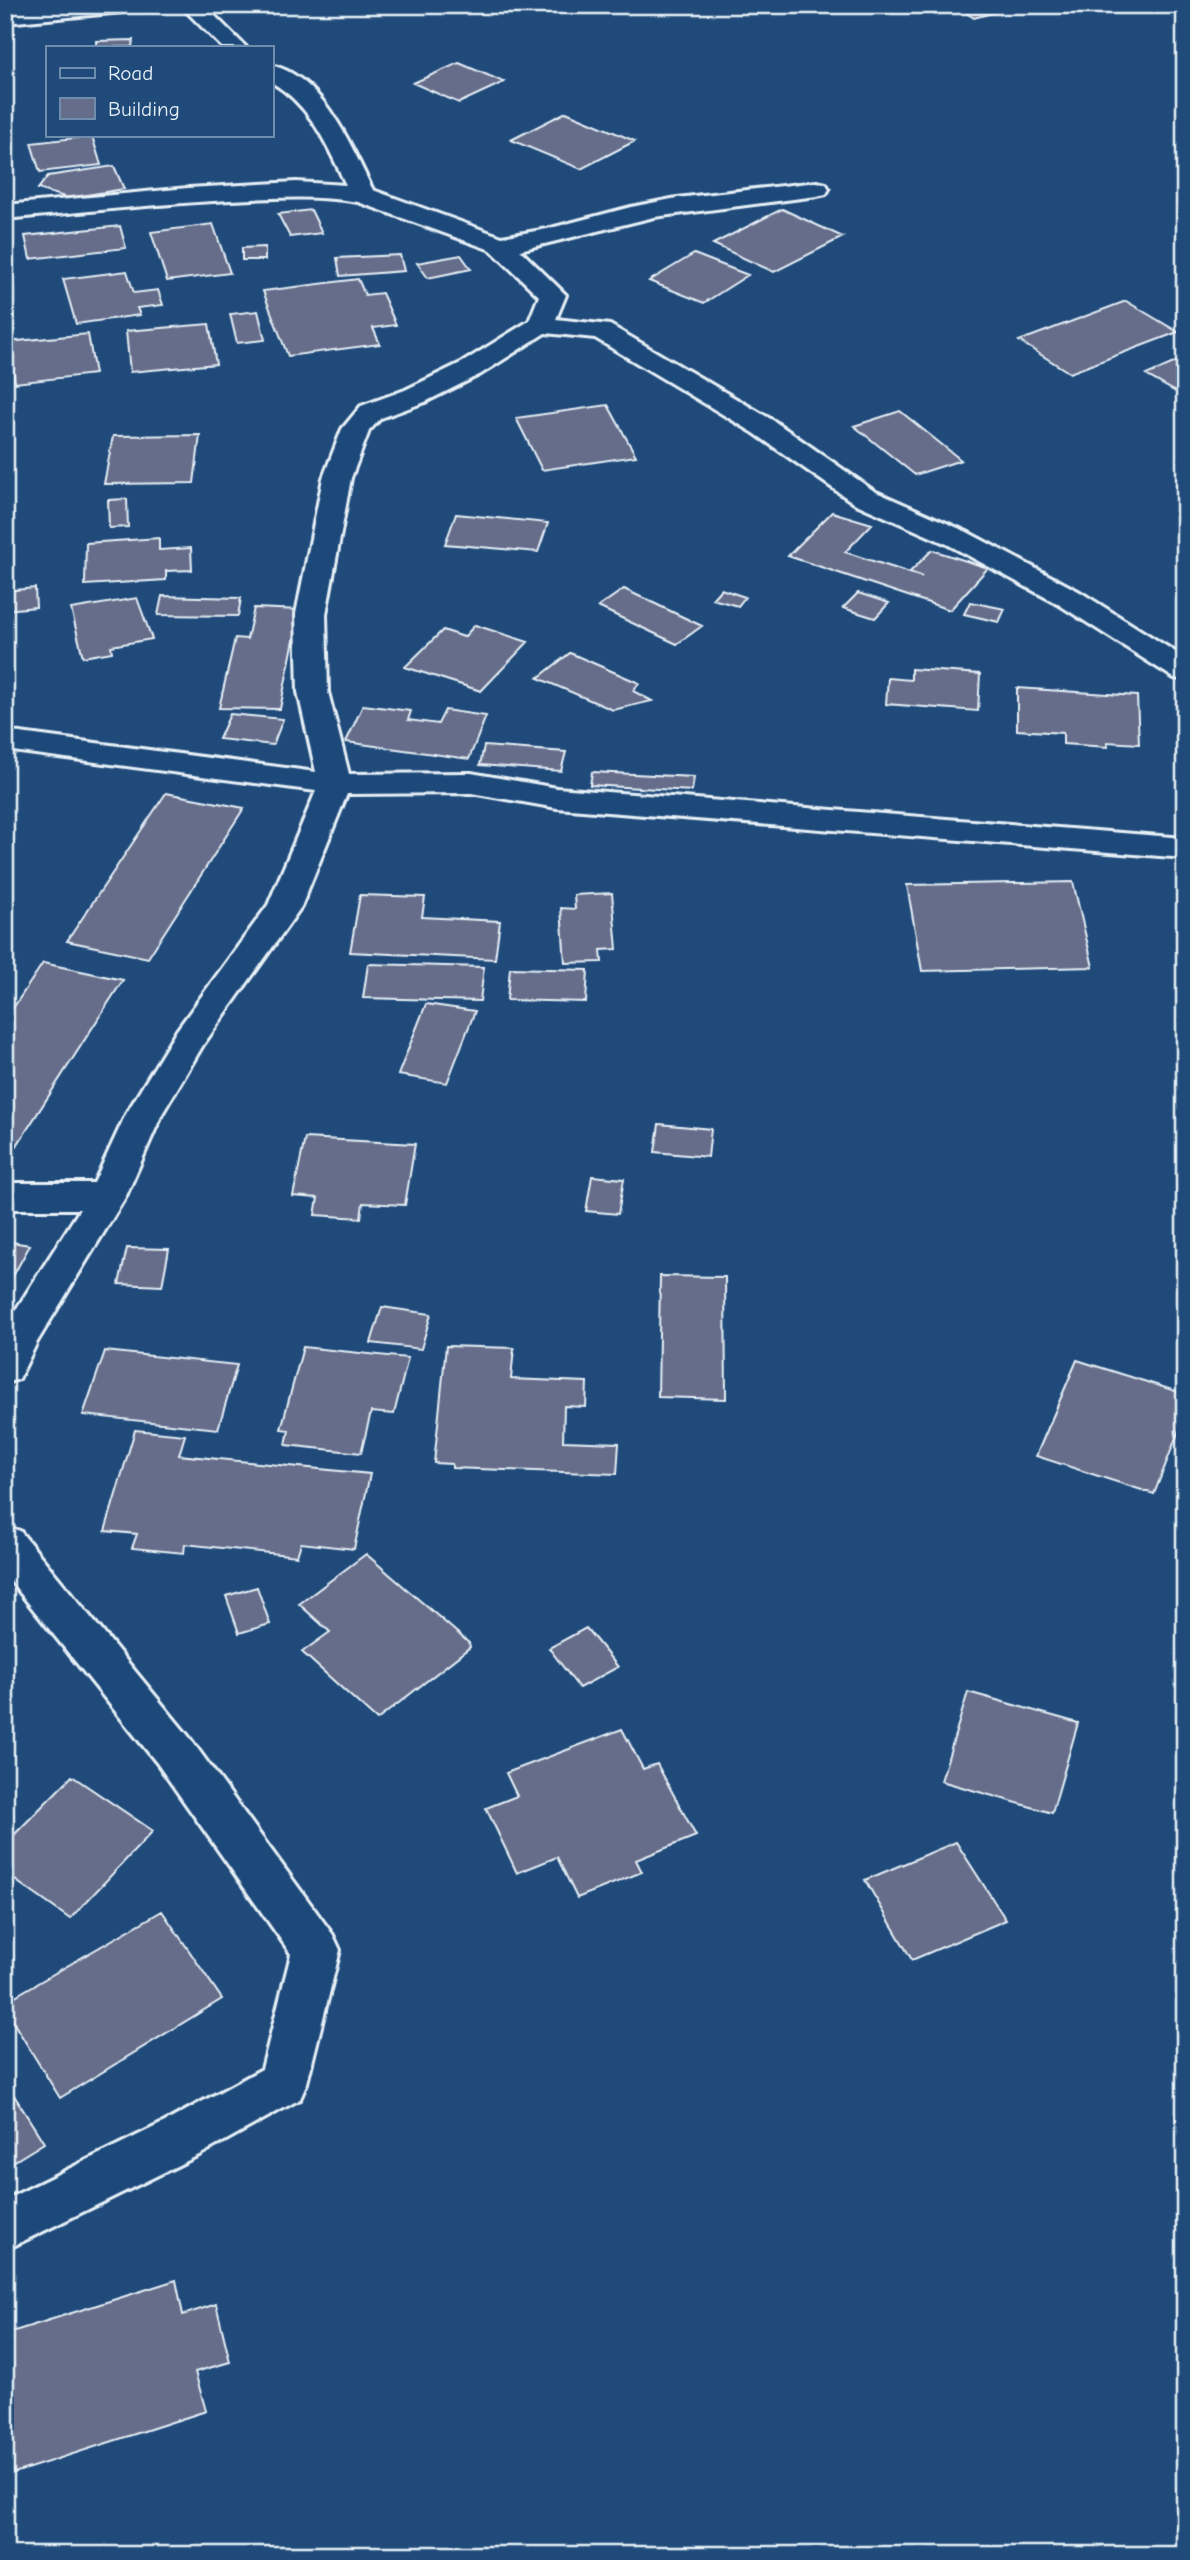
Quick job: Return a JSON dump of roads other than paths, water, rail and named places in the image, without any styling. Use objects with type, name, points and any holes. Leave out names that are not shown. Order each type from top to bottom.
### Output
[{"type":"street","points":[[18,12],[123,5]]},
{"type":"street","points":[[191,5],[234,46]]},
{"type":"street","points":[[273,73],[293,85],[326,120],[363,195]]},
{"type":"street","points":[[5,212],[188,195],[296,189],[363,195],[500,246],[553,295],[540,325],[472,368],[415,396],[371,412],[356,429],[337,478],[311,614],[313,692],[335,784],[284,907],[190,1038],[144,1114],[107,1196],[19,1338],[5,1367]]},
{"type":"street","points":[[500,246],[529,242],[633,214],[745,195],[817,189]]},
{"type":"street","points":[[540,325],[601,331],[740,412],[864,497],[957,538],[1069,598],[1185,670]]},
{"type":"street","points":[[5,740],[335,784],[471,783],[556,798],[1185,848]]},
{"type":"street","points":[[5,1196],[107,1196]]},
{"type":"street","points":[[5,1543],[173,1749],[316,1950],[283,2083],[183,2138],[5,2226]]}]
